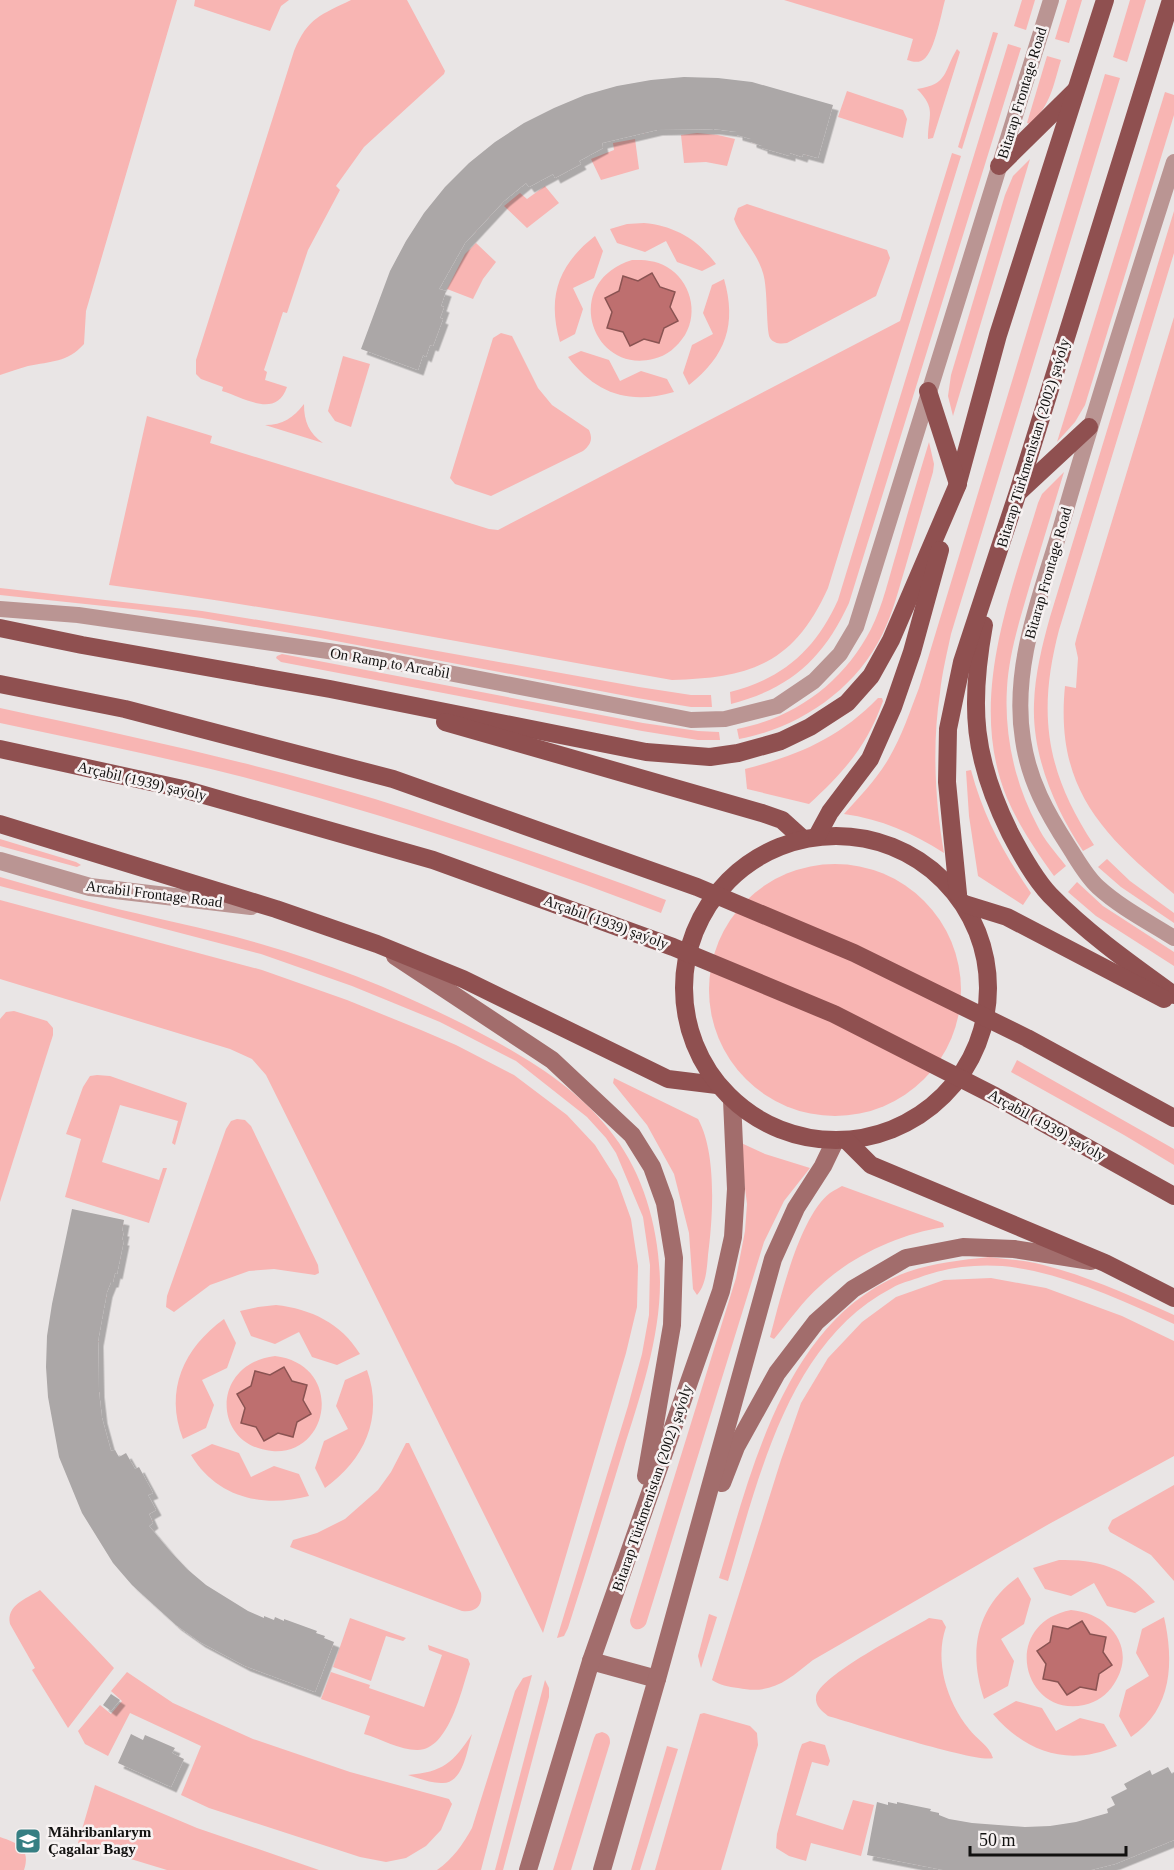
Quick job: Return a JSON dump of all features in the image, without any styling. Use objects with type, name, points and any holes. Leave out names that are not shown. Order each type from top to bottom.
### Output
[{"type":"main road","points":[[810,837],[870,759],[893,707],[912,652],[998,335],[1106,0]]},
{"type":"main road","name":"Bitarap Türkmenistan (2002) şaýoly","points":[[961,899],[947,782],[948,729],[963,662],[1172,0]]},
{"type":"main road","points":[[999,166],[1078,88]]},
{"type":"main road","points":[[0,628],[82,645],[330,689],[646,752],[710,757],[738,753],[782,741],[810,727],[847,703],[871,676],[891,640],[958,484],[928,391]]},
{"type":"main road","points":[[1018,492],[1089,427]]},
{"type":"main road","points":[[998,556],[976,669],[975,718],[981,760],[992,792],[1019,852],[1048,893],[1096,937],[1174,995]]},
{"type":"main road","points":[[0,684],[125,710],[393,779],[697,887],[854,953],[1027,1038],[1174,1118]]},
{"type":"main road","points":[[330,689],[762,813],[783,820],[810,837]]},
{"type":"main road","name":"Arçabil (1939) şaýoly","points":[[0,749],[183,789],[433,860],[673,946],[834,1014],[995,1096],[1174,1196]]},
{"type":"main road","points":[[0,824],[276,909],[377,944],[463,979],[668,1079],[717,1085]]},
{"type":"main road","points":[[810,837],[857,837],[895,846],[930,866],[961,899],[986,953],[990,1006],[974,1057],[943,1100],[898,1129],[841,1141],[807,1138],[780,1131],[754,1118],[717,1085],[694,1047],[684,1004],[686,959],[700,917],[726,881],[762,854],[810,837]]},
{"type":"main road","points":[[961,899],[1007,917],[1174,1004]]},
{"type":"main road","points":[[377,944],[552,1060],[633,1135],[652,1167],[665,1203],[674,1258],[672,1324],[656,1424],[633,1540]]},
{"type":"main road","name":"Bitarap Türkmenistan (2002) şaýoly","points":[[528,1870],[591,1661],[723,1280],[733,1237],[736,1189],[732,1100]]},
{"type":"main road","points":[[841,1141],[871,1165],[1105,1263],[1174,1298]]},
{"type":"main road","points":[[602,1870],[773,1258],[796,1208],[841,1141]]},
{"type":"main road","points":[[690,1559],[736,1447],[777,1373],[816,1322],[853,1289],[906,1258],[963,1247],[1014,1249],[1105,1263]]},
{"type":"main road","points":[[591,1661],[657,1679]]},
{"type":"street","name":"Bitarap Frontage Road","points":[[777,706],[814,681],[840,654],[856,627],[1051,0]]},
{"type":"street","name":"Bitarap Frontage Road","points":[[1174,162],[1089,427],[1021,671],[1019,704],[1023,739],[1034,783],[1049,816],[1081,866],[1098,887],[1107,894],[1174,938]]},
{"type":"street","name":"On Ramp to Arcabil","points":[[0,609],[78,615],[356,655],[691,720],[724,719],[777,706]]},
{"type":"street","name":"Arcabil Frontage Road","points":[[0,861],[90,887],[276,909]]},
{"type":"shaded area","points":[[0,0],[177,0],[86,311],[84,344],[65,358],[0,375]]},
{"type":"shaded area","points":[[195,0],[289,0],[281,6],[270,31],[194,6]]},
{"type":"shaded area","points":[[351,0],[407,0],[445,71],[364,147],[336,186],[340,190],[308,250],[287,313],[283,312],[264,370],[267,372],[265,380],[287,387],[282,397],[275,402],[259,404],[222,391],[223,387],[201,379],[196,374],[196,360],[294,51],[305,31],[316,18]]},
{"type":"shaded area","points":[[784,0],[945,0],[930,52],[926,58],[917,62],[907,60],[913,39]]},
{"type":"shaded area","points":[[1022,0],[1035,0],[1026,30],[1014,26]]},
{"type":"shaded area","points":[[1067,0],[1082,0],[1069,43],[1055,39]]},
{"type":"shaded area","points":[[1130,0],[1146,0],[1127,62],[1113,57]]},
{"type":"shaded area","points":[[993,32],[998,33],[962,149],[958,147]]},
{"type":"shaded area","points":[[1008,44],[1021,48],[849,603],[828,640],[803,668],[788,680],[771,689],[731,704],[730,692],[766,679],[796,660],[819,633],[838,600]]},
{"type":"shaded area","points":[[957,49],[960,52],[933,138],[928,139],[929,107],[917,89],[935,84],[944,76]]},
{"type":"shaded area","points":[[1047,56],[1061,60],[1047,102],[1030,124],[1027,123]]},
{"type":"shaded area","points":[[1105,74],[1120,78],[951,634],[945,663],[935,753],[938,813],[944,853],[896,828],[871,819],[844,814],[874,780],[889,758],[919,688]]},
{"type":"shaded area","points":[[847,91],[903,110],[907,119],[903,138],[838,117]]},
{"type":"shaded area","points":[[1165,92],[1174,95],[1174,115],[1085,405],[1075,422],[1057,442]]},
{"type":"shaded area","points":[[697,133],[735,139],[727,166],[706,162],[684,163],[681,135]]},
{"type":"shaded area","points":[[635,139],[639,169],[601,180],[591,159],[614,150],[613,143]]},
{"type":"shaded area","points":[[952,153],[961,156],[828,588],[815,614],[800,634],[784,650],[766,662],[747,670],[724,675],[672,680],[321,617],[109,585],[147,416],[212,436],[210,443],[498,530],[900,321]]},
{"type":"shaded area","points":[[1030,159],[953,416],[948,396],[951,375],[1005,195],[1013,176]]},
{"type":"shaded area","points":[[545,186],[559,203],[527,228],[504,206],[520,193],[527,199]]},
{"type":"shaded area","points":[[747,204],[887,250],[890,258],[876,296],[787,343],[774,341],[769,334],[763,273],[757,258],[734,219],[738,208]]},
{"type":"shaded area","points":[[1174,211],[1174,253],[1059,630],[1052,660],[1048,689],[1050,742],[1065,792],[1094,845],[1083,851],[1063,818],[1041,762],[1034,724],[1036,682],[1050,617]]},
{"type":"shaded area","points":[[644,223],[666,227],[684,235],[701,247],[716,264],[702,271],[677,262],[666,241],[645,252],[617,243],[610,229],[627,224]]},
{"type":"shaded area","points":[[595,236],[603,251],[594,278],[573,288],[583,309],[575,334],[560,342],[555,311],[559,283],[572,258]]},
{"type":"shaded area","points":[[476,243],[496,262],[483,279],[473,299],[447,289],[465,254]]},
{"type":"shaded area","points":[[632,260],[645,260],[667,267],[681,280],[690,297],[691,316],[685,335],[663,356],[653,359],[631,360],[614,353],[600,340],[593,323],[591,305],[597,287],[610,271]]},
{"type":"shaded area","points":[[652,273],[660,287],[675,292],[670,307],[678,321],[664,328],[659,343],[644,339],[630,346],[623,332],[607,328],[612,312],[605,298],[619,291],[623,276],[638,281]]},
{"type":"shaded area","points":[[724,279],[729,310],[725,338],[712,363],[689,385],[683,373],[692,345],[713,334],[703,313],[712,285]]},
{"type":"shaded area","points":[[1174,317],[1174,894],[1125,850],[1088,805],[1076,780],[1068,753],[1064,721],[1065,686],[1076,688],[1078,658],[1075,644],[1077,636]]},
{"type":"shaded area","points":[[501,333],[512,336],[538,388],[552,405],[589,430],[591,439],[583,451],[491,496],[455,484],[450,478],[493,338]]},
{"type":"shaded area","points":[[581,351],[609,360],[620,381],[641,371],[667,379],[674,392],[642,397],[628,396],[602,388],[579,370],[568,357]]},
{"type":"shaded area","points":[[343,356],[370,364],[351,427],[335,421],[328,411]]},
{"type":"shaded area","points":[[304,404],[308,426],[323,443],[265,425],[287,420]]},
{"type":"shaded area","points":[[929,442],[934,464],[933,472],[893,609],[871,655],[841,689],[803,716],[761,734],[739,739],[737,729],[779,716],[816,695],[847,665],[860,648],[871,629],[882,601]]},
{"type":"shaded area","points":[[1064,472],[1016,634],[1007,688],[1009,741],[1017,776],[1040,831],[1066,866],[1054,876],[1028,838],[1007,798],[996,761],[991,724],[992,687],[1005,612],[1038,503],[1042,494]]},
{"type":"shaded area","points":[[0,588],[202,611],[639,687],[691,695],[711,695],[712,707],[691,707],[637,698],[202,618],[0,595]]},
{"type":"shaded area","points":[[282,654],[643,723],[719,732],[720,740],[698,740],[642,731],[281,662],[276,658]]},
{"type":"shaded area","points":[[878,698],[882,698],[883,701],[862,745],[844,769],[809,804],[747,789],[745,769],[783,758],[817,743],[848,724]]},
{"type":"shaded area","points":[[0,708],[189,750],[375,799],[558,860],[666,900],[661,913],[454,839],[296,791],[183,763],[0,723]]},
{"type":"shaded area","points":[[971,770],[995,834],[1031,893],[1023,905],[978,876],[969,816],[966,771]]},
{"type":"shaded area","points":[[0,839],[81,865],[77,867],[0,846]]},
{"type":"shaded area","points":[[1107,859],[1130,881],[1174,913],[1174,923],[1121,887],[1098,867]]},
{"type":"shaded area","points":[[835,864],[859,867],[883,874],[905,886],[924,901],[939,920],[951,942],[958,966],[961,990],[958,1014],[951,1038],[939,1060],[924,1079],[905,1094],[883,1106],[859,1113],[835,1116],[811,1113],[787,1106],[765,1094],[746,1079],[731,1060],[719,1038],[712,1014],[709,990],[712,966],[719,942],[731,920],[746,901],[765,886],[787,874],[811,867]]},
{"type":"shaded area","points":[[0,877],[86,901],[261,944],[374,983],[456,1020],[537,1066],[571,1091],[614,1136],[625,1152],[642,1187],[653,1224],[660,1282],[657,1325],[642,1389],[564,1636],[557,1638],[628,1406],[642,1354],[649,1315],[650,1265],[643,1217],[616,1153],[606,1138],[587,1117],[516,1061],[440,1022],[352,986],[261,954],[0,886]]},
{"type":"shaded area","points":[[1077,882],[1103,906],[1174,952],[1174,966],[1096,916],[1068,892]]},
{"type":"shaded area","points":[[0,900],[262,970],[347,1000],[421,1030],[514,1075],[567,1115],[595,1145],[617,1180],[631,1219],[638,1266],[637,1307],[626,1353],[543,1633],[266,1075],[252,1059],[230,1049],[0,979]]},
{"type":"shaded area","points":[[14,1011],[47,1021],[53,1028],[53,1035],[0,1202],[0,1019],[6,1012]]},
{"type":"shaded area","points":[[1017,1060],[1174,1149],[1174,1165],[1011,1072]]},
{"type":"shaded area","points":[[90,1076],[110,1076],[187,1103],[175,1145],[172,1143],[178,1121],[120,1105],[102,1162],[159,1180],[163,1168],[167,1168],[149,1223],[65,1197],[81,1139],[66,1134],[83,1087]]},
{"type":"shaded area","points":[[614,1078],[698,1119],[704,1133],[711,1167],[712,1204],[706,1271],[697,1295],[693,1289],[689,1233],[674,1174],[647,1125],[613,1083]]},
{"type":"shaded area","points":[[245,1120],[251,1126],[318,1265],[319,1273],[315,1275],[274,1269],[249,1271],[210,1285],[174,1312],[166,1307],[167,1296],[226,1129],[231,1121]]},
{"type":"shaded area","points":[[739,1142],[765,1154],[810,1168],[784,1201],[764,1242],[646,1624],[641,1629],[636,1629],[633,1628],[630,1620],[736,1278],[745,1231],[747,1204]]},
{"type":"shaded area","points":[[842,1186],[943,1223],[944,1227],[894,1241],[847,1265],[814,1292],[774,1339],[770,1337],[800,1239],[819,1205],[830,1193]]},
{"type":"shaded area","points":[[989,1257],[1035,1263],[1088,1279],[1174,1315],[1174,1324],[1088,1287],[1034,1271],[1005,1266],[961,1267],[932,1273],[895,1286],[857,1312],[827,1342],[803,1377],[766,1457],[728,1581],[719,1578],[758,1453],[775,1411],[796,1372],[821,1336],[851,1305],[899,1275],[937,1264]]},
{"type":"shaded area","points":[[991,1278],[1046,1288],[1122,1316],[1174,1341],[1174,1456],[1049,1524],[813,1660],[779,1684],[750,1690],[727,1686],[712,1680],[801,1403],[828,1358],[862,1322],[896,1297],[944,1280]]},
{"type":"shaded area","points":[[276,1305],[301,1310],[324,1319],[344,1334],[360,1354],[337,1365],[312,1357],[299,1332],[275,1344],[251,1336],[240,1311]]},
{"type":"shaded area","points":[[224,1319],[236,1343],[227,1368],[202,1380],[214,1405],[206,1428],[183,1439],[176,1404],[181,1372],[198,1343]]},
{"type":"shaded area","points":[[275,1356],[297,1363],[312,1375],[320,1391],[322,1409],[317,1426],[307,1440],[292,1449],[272,1451],[252,1446],[238,1435],[229,1421],[227,1405],[230,1388],[239,1374],[254,1362]]},
{"type":"shaded area","points":[[284,1367],[292,1381],[307,1385],[303,1400],[311,1414],[297,1422],[293,1437],[278,1433],[264,1441],[256,1427],[241,1423],[245,1408],[237,1394],[251,1386],[255,1371],[270,1375]]},
{"type":"shaded area","points":[[367,1370],[372,1388],[373,1405],[367,1436],[360,1451],[350,1464],[325,1488],[315,1468],[324,1441],[348,1429],[336,1406],[345,1380]]},
{"type":"shaded area","points":[[406,1443],[409,1443],[481,1593],[481,1602],[474,1610],[462,1611],[290,1547],[293,1540],[317,1533],[345,1519],[378,1490],[391,1472]]},
{"type":"shaded area","points":[[212,1444],[239,1453],[251,1477],[274,1466],[299,1474],[309,1496],[275,1501],[258,1500],[228,1490],[202,1470],[191,1455]]},
{"type":"shaded area","points":[[1174,1485],[1174,1581],[1151,1555],[1110,1532],[1108,1528],[1112,1520]]},
{"type":"shaded area","points":[[1059,1560],[1088,1562],[1113,1568],[1134,1581],[1155,1602],[1135,1613],[1107,1606],[1094,1583],[1071,1596],[1045,1589],[1033,1568]]},
{"type":"shaded area","points":[[1018,1577],[1031,1599],[1024,1624],[1001,1639],[1014,1661],[1008,1686],[984,1699],[977,1664],[979,1632],[993,1602]]},
{"type":"shaded area","points":[[40,1590],[114,1668],[68,1728],[32,1670],[35,1668],[10,1624],[14,1607]]},
{"type":"shaded area","points":[[1071,1610],[1085,1613],[1108,1625],[1121,1646],[1123,1658],[1121,1671],[1111,1688],[1105,1695],[1084,1705],[1063,1705],[1046,1698],[1034,1684],[1028,1668],[1027,1650],[1034,1633],[1048,1619]]},
{"type":"shaded area","points":[[709,1614],[717,1617],[701,1668],[698,1656]]},
{"type":"shaded area","points":[[1164,1617],[1169,1667],[1163,1698],[1145,1726],[1131,1737],[1119,1716],[1126,1690],[1149,1676],[1136,1653],[1142,1629]]},
{"type":"shaded area","points":[[350,1618],[406,1638],[403,1641],[386,1636],[371,1681],[333,1667]]},
{"type":"shaded area","points":[[929,1618],[942,1620],[946,1627],[941,1653],[942,1667],[954,1706],[969,1729],[989,1750],[993,1758],[964,1755],[887,1734],[828,1716],[818,1706],[816,1697],[832,1677],[866,1654]]},
{"type":"shaded area","points":[[1082,1621],[1090,1634],[1106,1637],[1103,1652],[1112,1665],[1099,1674],[1096,1690],[1080,1687],[1067,1695],[1058,1682],[1043,1679],[1046,1664],[1037,1651],[1050,1642],[1053,1626],[1068,1629]]},
{"type":"shaded area","points":[[428,1645],[468,1659],[470,1664],[446,1730],[428,1748],[417,1750],[404,1748],[364,1734],[370,1716],[321,1699],[331,1672],[424,1707],[442,1655],[429,1650]]},
{"type":"shaded area","points":[[127,1672],[173,1703],[253,1739],[350,1772],[449,1799],[452,1804],[441,1830],[426,1846],[406,1858],[386,1862],[360,1857],[209,1808],[181,1795],[201,1746],[130,1713],[108,1756],[85,1744],[78,1731],[100,1705],[111,1714],[122,1701],[111,1691]]},
{"type":"shaded area","points":[[532,1675],[481,1870],[437,1870],[457,1851],[472,1828],[515,1691],[523,1678]]},
{"type":"shaded area","points":[[545,1680],[549,1688],[549,1697],[503,1870],[495,1870]]},
{"type":"shaded area","points":[[1016,1701],[1042,1708],[1056,1731],[1080,1718],[1104,1724],[1117,1746],[1082,1755],[1065,1755],[1034,1747],[1006,1727],[993,1714]]},
{"type":"shaded area","points":[[704,1713],[750,1726],[757,1733],[758,1745],[721,1870],[655,1870],[700,1714]]},
{"type":"shaded area","points":[[602,1732],[608,1736],[610,1743],[571,1870],[553,1870],[594,1738],[596,1734]]},
{"type":"shaded area","points":[[472,1734],[459,1773],[448,1782],[437,1783],[408,1775],[420,1774],[446,1764],[453,1759]]},
{"type":"shaded area","points":[[810,1741],[825,1745],[830,1761],[828,1766],[812,1762],[796,1815],[843,1830],[853,1800],[874,1805],[861,1856],[811,1843],[806,1861],[789,1856],[776,1848],[777,1834],[799,1752],[802,1744]]},
{"type":"shaded area","points":[[667,1746],[678,1749],[640,1870],[631,1870]]},
{"type":"shaded area","points":[[95,1785],[197,1828],[319,1870],[167,1870],[78,1843]]},
{"type":"shaded area","points":[[0,1837],[17,1845],[24,1852],[26,1863],[24,1870],[0,1870]]},
{"type":"building","points":[[684,77],[752,82],[833,105],[818,158],[803,154],[802,157],[790,153],[790,156],[762,148],[751,142],[751,139],[737,135],[737,132],[714,129],[657,130],[602,143],[603,148],[579,161],[581,164],[555,178],[553,174],[529,187],[526,183],[504,201],[465,243],[439,289],[446,291],[441,306],[444,307],[440,318],[443,319],[433,346],[430,345],[426,357],[423,355],[418,370],[361,349],[390,271],[406,241],[424,213],[445,187],[469,163],[524,123],[585,95],[617,86]]},
{"type":"building","points":[[72,1209],[124,1220],[122,1240],[124,1240],[117,1274],[115,1273],[107,1292],[98,1341],[102,1418],[111,1451],[115,1450],[119,1457],[126,1453],[135,1469],[139,1467],[153,1493],[148,1495],[156,1510],[149,1514],[153,1523],[149,1526],[187,1569],[206,1585],[248,1611],[264,1618],[264,1616],[274,1620],[275,1617],[284,1621],[284,1619],[317,1631],[316,1633],[334,1642],[315,1692],[245,1666],[200,1642],[176,1625],[132,1585],[113,1563],[82,1513],[59,1457],[48,1397],[46,1367],[47,1336],[52,1304]]},
{"type":"building","points":[[111,1694],[120,1700],[111,1711],[103,1705]]},
{"type":"building","points":[[131,1734],[143,1740],[145,1735],[175,1748],[172,1753],[184,1759],[171,1787],[118,1763]]},
{"type":"building","points":[[1168,1767],[1172,1774],[1174,1772],[1174,1840],[1115,1864],[1091,1870],[943,1870],[867,1855],[877,1802],[888,1805],[888,1802],[897,1804],[897,1802],[931,1809],[930,1811],[949,1819],[972,1823],[1025,1827],[1050,1826],[1108,1813],[1107,1809],[1115,1805],[1111,1797],[1127,1789],[1124,1784],[1150,1770],[1152,1775]]},
{"type":"place","name":"Mähribanlarym Çagalar Bagy","points":[[28,1841]]}]
